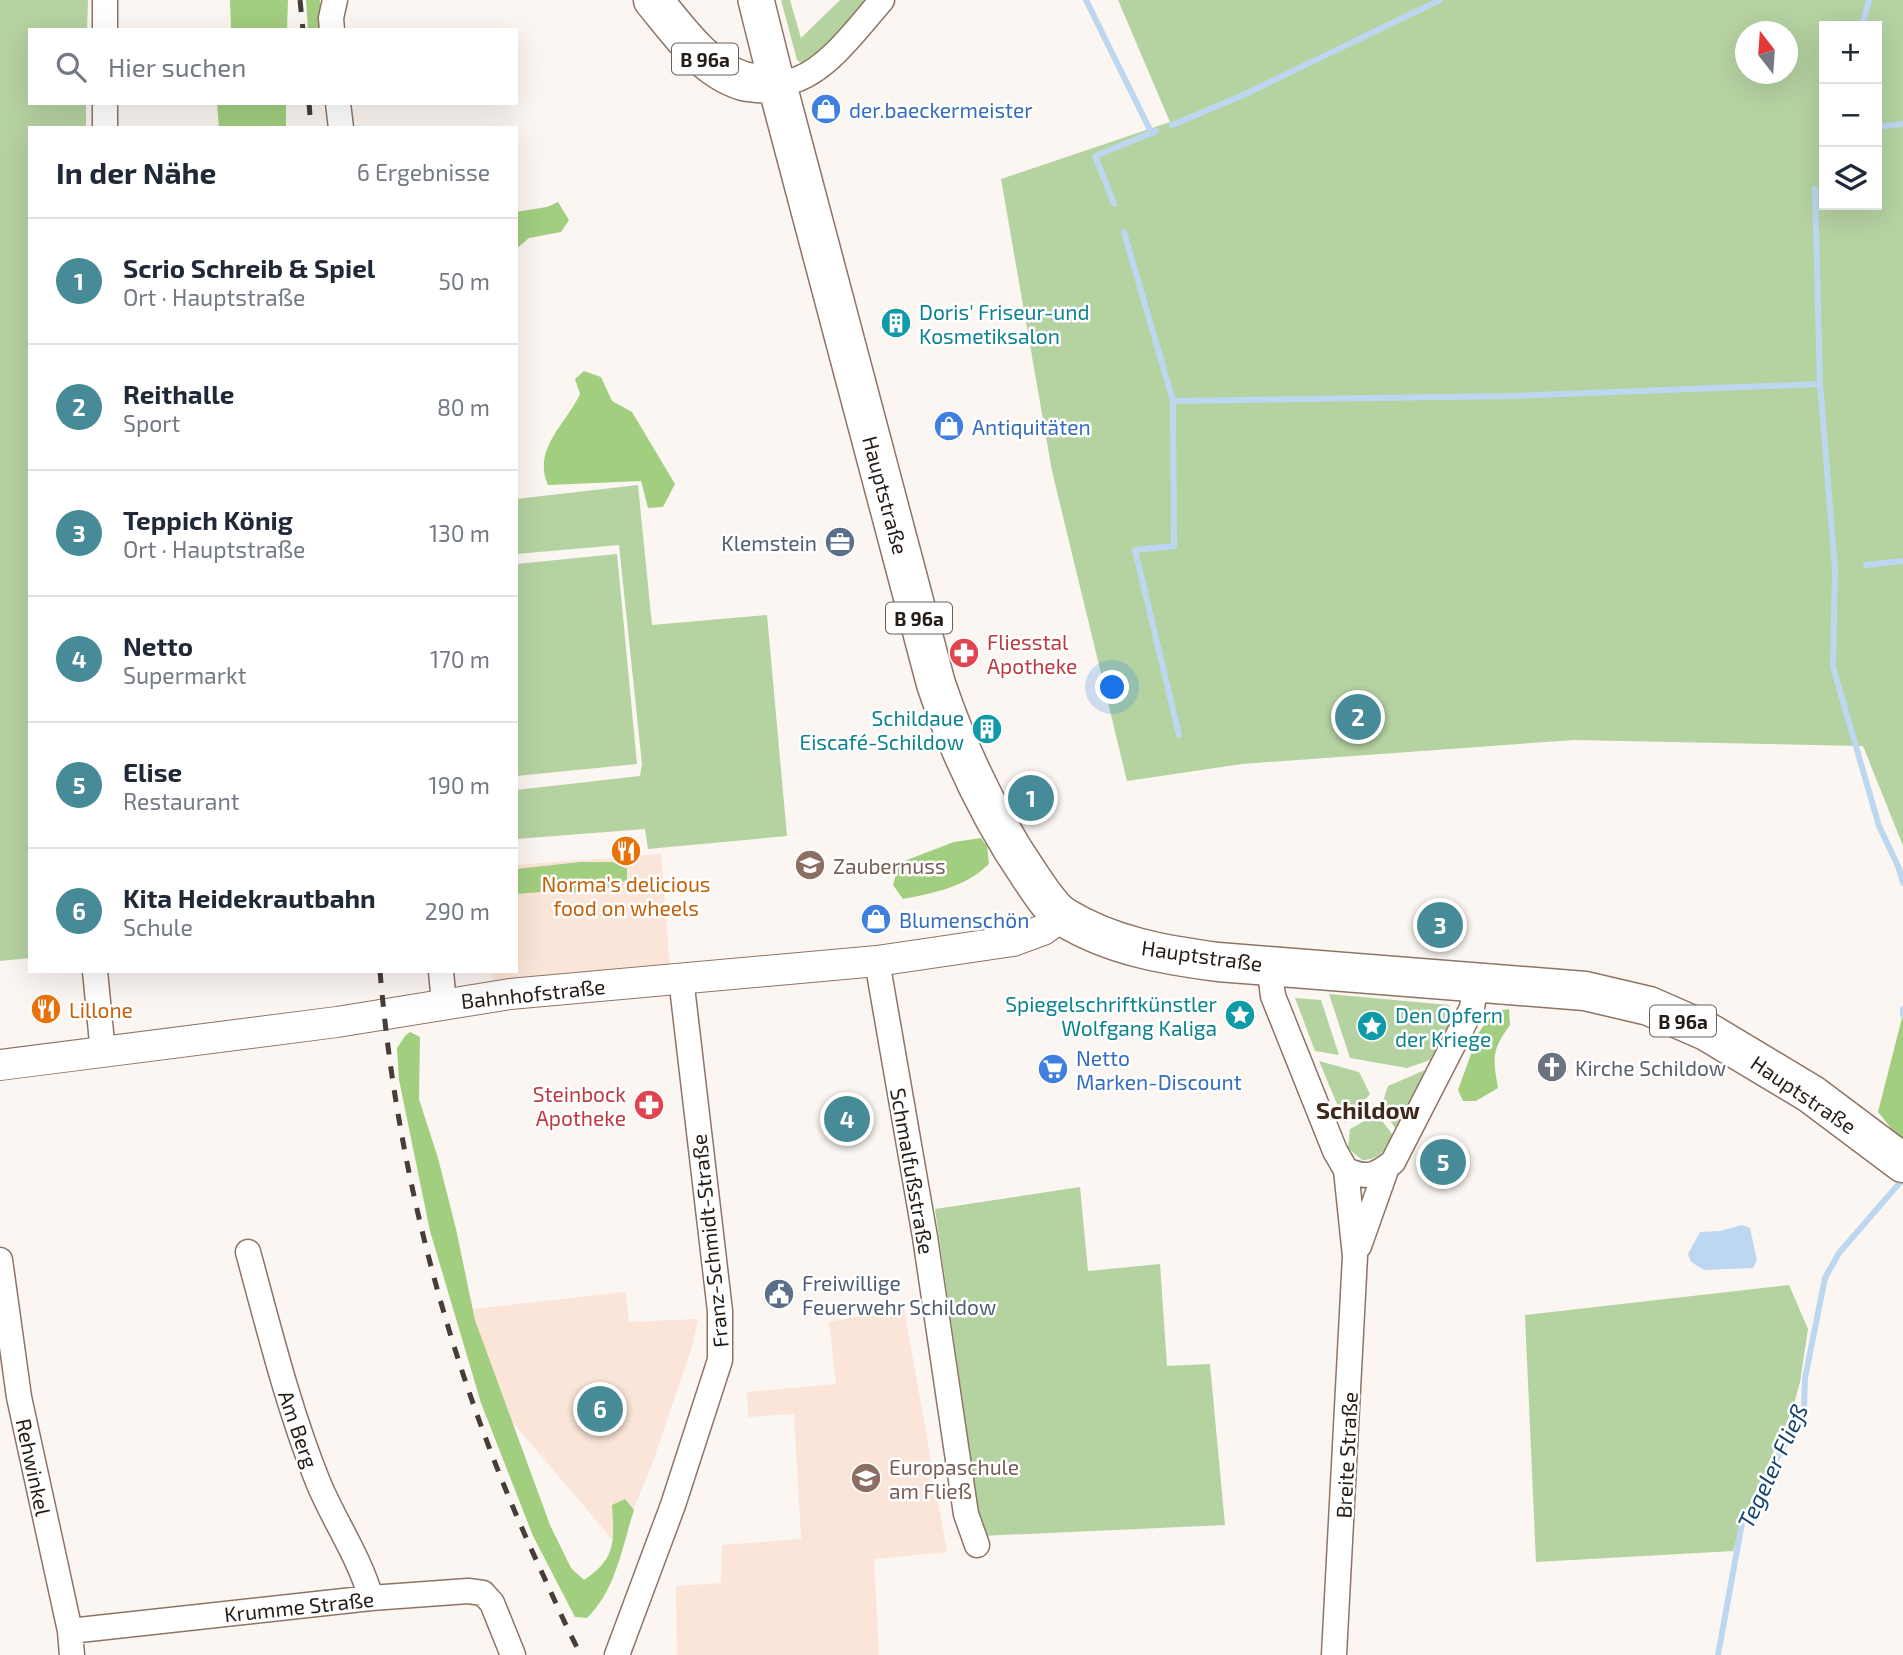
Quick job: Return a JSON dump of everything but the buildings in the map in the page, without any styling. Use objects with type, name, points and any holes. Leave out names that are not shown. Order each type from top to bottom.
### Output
[{"type":"main road","name":"B 96a","points":[[653,0],[702,56],[720,71],[749,83],[777,84]]},
{"type":"main road","points":[[756,0],[777,84]]},
{"type":"main road","name":"Hauptstraße","points":[[777,84],[936,684],[953,734],[1007,840],[1041,891],[1062,916],[1103,937],[1162,954],[1218,962],[1585,991],[1649,1006],[1706,1031],[1811,1094],[1899,1159]]},
{"type":"street","points":[[105,0],[105,28]]},
{"type":"street","points":[[332,28],[335,0]]},
{"type":"street","points":[[777,84],[799,79],[830,58],[882,0]]},
{"type":"street","points":[[105,105],[105,126]]},
{"type":"street","points":[[338,105],[341,126]]},
{"type":"street","name":"Bahnhofstraße","points":[[0,1065],[337,1022],[510,993],[877,961],[1013,941],[1043,930],[1062,916]]},
{"type":"street","name":"Schmalfußstraße","points":[[877,961],[925,1237],[966,1514],[977,1545]]},
{"type":"street","name":"Breite Straße","points":[[1269,965],[1273,996],[1335,1151],[1346,1170],[1355,1256],[1334,1655]]},
{"type":"street","points":[[94,973],[103,1053]]},
{"type":"street","points":[[441,973],[444,1004]]},
{"type":"street","name":"Franz-Schmidt-Straße","points":[[617,1655],[673,1505],[720,1360],[720,1311],[681,978]]},
{"type":"street","name":"Breite Straße","points":[[1355,1256],[1387,1167],[1393,1162],[1472,1008],[1476,981]]},
{"type":"street","points":[[1346,1170],[1364,1177],[1387,1167]]},
{"type":"street","name":"Am Berg","points":[[248,1252],[292,1413],[319,1485],[364,1574],[370,1598]]},
{"type":"street","name":"Rehwinkel","points":[[0,1260],[19,1396],[71,1643]]},
{"type":"street","name":"Krumme Straße","points":[[71,1643],[370,1598],[468,1591],[483,1593],[492,1603],[513,1655]]},
{"type":"shaded area","points":[[661,854],[670,970],[493,984],[492,973],[518,973],[518,865]]},
{"type":"shaded area","points":[[626,1292],[629,1322],[698,1319],[692,1347],[652,1464],[618,1546],[510,1419],[477,1336],[473,1309]]},
{"type":"shaded area","name":"Europaschule am Fließ","points":[[904,1308],[947,1552],[874,1559],[879,1655],[677,1655],[676,1586],[721,1583],[722,1545],[801,1539],[794,1414],[748,1417],[747,1392],[836,1384],[829,1322]]},
{"type":"green space","points":[[0,0],[88,0],[87,28],[28,28],[28,105],[86,105],[86,126],[28,126],[28,958],[0,961]]},
{"type":"green space","points":[[230,0],[288,0],[287,28],[231,28]]},
{"type":"green space","points":[[306,0],[320,0],[322,28],[308,28]]},
{"type":"green space","points":[[781,0],[790,0],[801,38],[840,0],[869,0],[814,59],[802,64],[797,60]]},
{"type":"green space","points":[[1118,0],[1903,0],[1903,846],[1863,746],[1574,740],[1242,764],[1127,781],[1052,471],[1001,179],[1170,122]]},
{"type":"green space","points":[[217,105],[286,105],[286,126],[219,126]]},
{"type":"green space","points":[[558,202],[569,220],[561,232],[529,238],[518,247],[518,212],[547,207]]},
{"type":"green space","points":[[584,371],[601,377],[612,401],[632,412],[675,484],[663,507],[648,508],[641,481],[548,485],[544,472],[547,448],[580,394],[575,379]]},
{"type":"green space","points":[[638,485],[652,625],[767,615],[787,836],[648,849],[645,829],[518,839],[518,790],[640,776],[642,764],[619,545],[518,554],[518,499]]},
{"type":"green space","points":[[617,554],[637,764],[518,776],[518,564]]},
{"type":"green space","points":[[981,838],[987,846],[989,864],[960,884],[903,899],[893,885],[899,863],[954,842]]},
{"type":"green space","points":[[580,862],[613,862],[627,869],[627,880],[597,891],[579,894],[566,890],[518,894],[518,869]]},
{"type":"green space","points":[[1329,994],[1449,1005],[1453,1016],[1430,1060],[1407,1068],[1350,1058]]},
{"type":"green space","points":[[1295,998],[1321,1000],[1339,1055],[1315,1051]]},
{"type":"green space","points":[[1509,1009],[1510,1025],[1499,1042],[1495,1055],[1498,1088],[1476,1101],[1463,1101],[1458,1090],[1479,1032],[1495,1011]]},
{"type":"green space","points":[[1903,1014],[1903,1143],[1878,1112]]},
{"type":"green space","points":[[410,1032],[420,1037],[419,1099],[438,1158],[456,1229],[475,1320],[550,1525],[571,1568],[584,1580],[603,1564],[611,1548],[612,1505],[625,1499],[634,1510],[622,1553],[605,1595],[587,1618],[575,1617],[533,1536],[481,1403],[430,1231],[399,1080],[397,1048]]},
{"type":"green space","points":[[1319,1061],[1359,1072],[1370,1094],[1345,1123]]},
{"type":"green space","points":[[1425,1070],[1397,1131],[1381,1107],[1388,1086]]},
{"type":"green space","points":[[1377,1114],[1395,1138],[1377,1156],[1362,1160],[1348,1148],[1350,1129]]},
{"type":"green space","points":[[1080,1187],[1088,1271],[1160,1264],[1167,1366],[1210,1364],[1225,1525],[982,1536],[935,1209]]},
{"type":"green space","points":[[1789,1285],[1808,1329],[1800,1382],[1793,1408],[1742,1523],[1733,1551],[1536,1562],[1525,1315]]},
{"type":"water","points":[[1742,1225],[1750,1228],[1757,1260],[1753,1268],[1704,1270],[1691,1262],[1688,1254],[1700,1232],[1720,1231]]},
{"type":"waterway","points":[[1086,0],[1152,134]]},
{"type":"waterway","points":[[1172,125],[1241,96],[1440,0]]},
{"type":"waterway","points":[[1863,21],[1869,0]]},
{"type":"waterway","points":[[1882,126],[1903,124]]},
{"type":"waterway","points":[[1114,204],[1095,156],[1156,131]]},
{"type":"waterway","points":[[1815,189],[1820,384],[1835,569],[1833,667],[1879,826],[1903,883]]},
{"type":"waterway","points":[[1124,232],[1173,401]]},
{"type":"waterway","points":[[1179,735],[1135,550],[1174,546],[1173,401],[1514,396],[1820,384]]},
{"type":"waterway","points":[[1866,565],[1903,561]]},
{"type":"waterway","points":[[1903,1009],[1903,1015]]},
{"type":"waterway","name":"Tegeler Fließ","points":[[1718,1655],[1742,1523],[1804,1408],[1805,1378],[1825,1278],[1839,1253],[1903,1179]]},
{"type":"railway","points":[[300,0],[303,28]]},
{"type":"railway","points":[[309,105],[311,126]]},
{"type":"railway","points":[[380,973],[400,1124],[433,1274],[479,1421],[507,1493],[581,1655]]},
{"type":"place","name":"der.baeckermeister","points":[[826,109]]},
{"type":"place","name":"Doris' Friseur-und Kosmetiksalon","points":[[896,323]]},
{"type":"place","name":"Antiquitäten","points":[[949,426]]},
{"type":"place","name":"Klemstein","points":[[840,542]]},
{"type":"place","name":"Fliesstal Apotheke","points":[[964,653]]},
{"type":"place","name":"Reithalle","points":[[1358,717]]},
{"type":"place","name":"Schildaue Eiscafé-Schildow","points":[[987,729]]},
{"type":"place","name":"Scrio Schreib & Spiel","points":[[1031,798]]},
{"type":"place","name":"Norma’s delicious food on wheels","points":[[626,851]]},
{"type":"place","name":"Zaubernuss","points":[[810,865]]},
{"type":"place","name":"Blumenschön","points":[[876,919]]},
{"type":"place","name":"Teppich König","points":[[1440,925]]},
{"type":"place","name":"Lillone","points":[[46,1009]]},
{"type":"place","name":"Spiegelschriftkünstler Wolfgang Kaliga","points":[[1240,1015]]},
{"type":"place","name":"Den Opfern der Kriege","points":[[1372,1026]]},
{"type":"place","name":"Kirche Schildow","points":[[1552,1067]]},
{"type":"place","name":"Netto Marken-Discount","points":[[1053,1069]]},
{"type":"place","name":"Steinbock Apotheke","points":[[649,1105]]},
{"type":"place","name":"Netto","points":[[847,1119]]},
{"type":"place","name":"Elise","points":[[1443,1162]]},
{"type":"place","name":"Freiwillige Feuerwehr Schildow","points":[[779,1294]]},
{"type":"place","name":"Kita Heidekrautbahn","points":[[600,1409]]},
{"type":"place","name":"Europaschule am Fließ","points":[[866,1478]]},
{"type":"district","name":"Schildow","points":[[1368,1109]]}]
